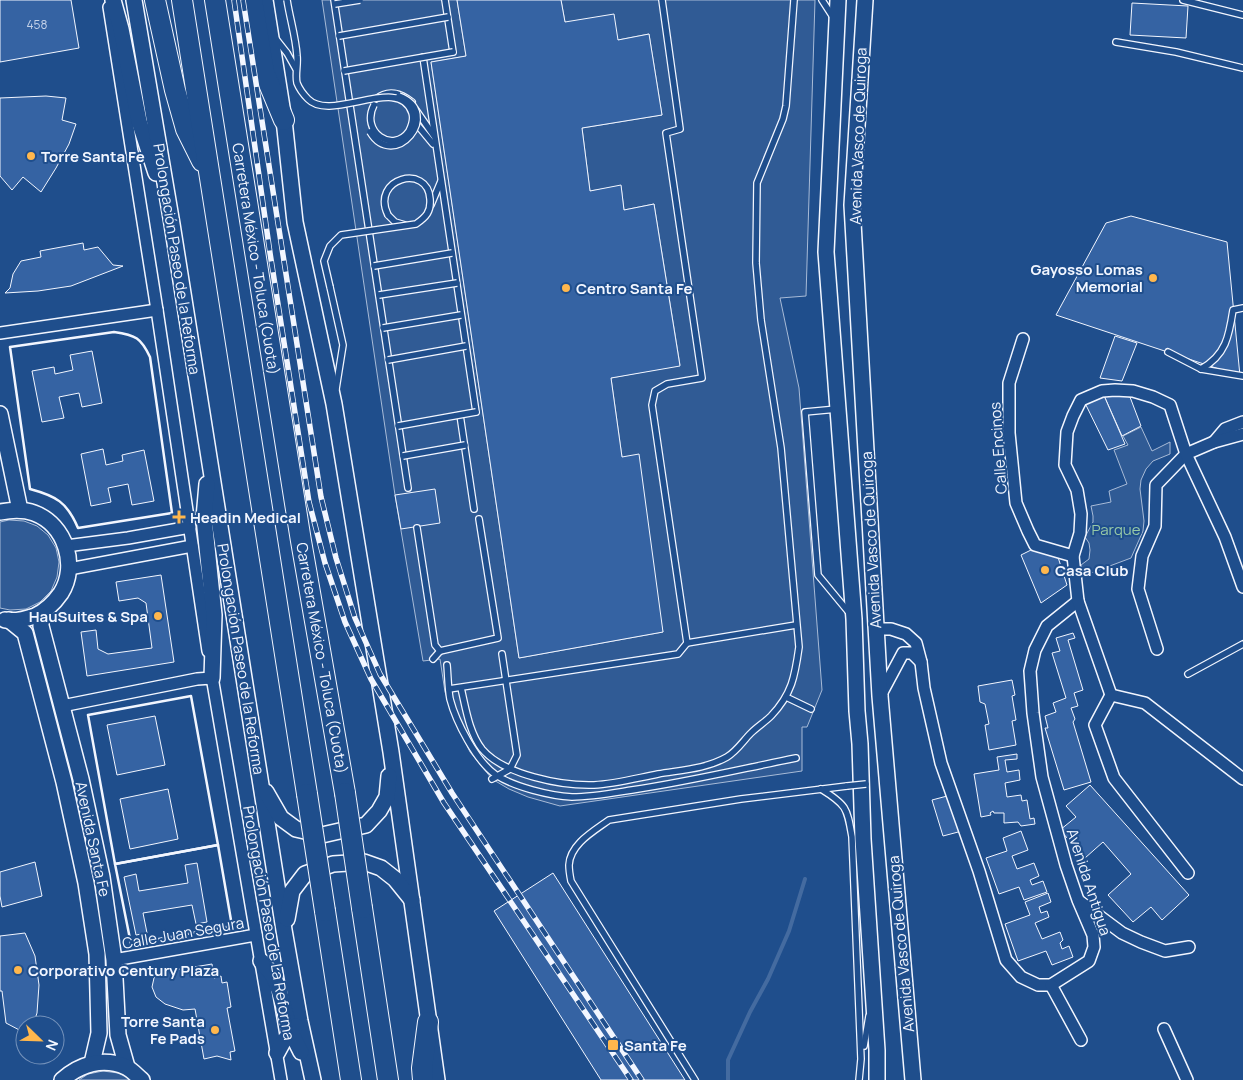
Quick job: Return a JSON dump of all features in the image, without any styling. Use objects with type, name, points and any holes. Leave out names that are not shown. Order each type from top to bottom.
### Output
[{"type":"highway","points":[[155,0],[175,90],[186,129],[210,177]]},
{"type":"highway","points":[[171,0],[189,41]]},
{"type":"highway","points":[[182,0],[351,1080]]},
{"type":"highway","name":"Carretera México - Toluca (Cuota)","points":[[215,0],[301,541],[345,793],[388,1080]]},
{"type":"highway","points":[[252,0],[264,72],[284,120]]},
{"type":"highway","points":[[423,1080],[422,1068],[428,1022]]},
{"type":"main road","points":[[112,0],[121,29],[139,121],[172,224]]},
{"type":"main road","name":"Prolongación Paseo de la Reforma","points":[[134,0],[172,224],[261,782],[284,930],[296,1026]]},
{"type":"main road","points":[[265,0],[284,120],[295,222],[334,404],[391,752],[437,1080]]},
{"type":"main road","name":"Avenida Vasco de Quiroga","points":[[838,0],[826,252],[854,619],[863,839],[877,1050],[877,1080]]},
{"type":"main road","name":"Avenida Vasco de Quiroga","points":[[865,0],[852,205],[880,696],[913,1080]]},
{"type":"main road","points":[[0,414],[20,510]]},
{"type":"main road","points":[[210,463],[204,518],[214,615],[212,678]]},
{"type":"main road","points":[[0,510],[20,510],[35,514],[48,521],[58,532],[66,546],[69,557],[69,568],[65,586],[55,602],[41,614],[26,619],[5,619]]},
{"type":"main road","name":"Avenida Santa Fe","points":[[41,614],[41,626],[81,779],[102,877],[114,960],[118,1035],[127,1068]]},
{"type":"main road","name":"Avenida Santa Fe","points":[[5,619],[25,633],[64,782],[86,883],[97,954],[99,1033],[92,1063]]},
{"type":"main road","points":[[261,782],[280,818],[296,829],[322,835],[366,825],[379,811],[387,796],[391,752]]},
{"type":"main road","points":[[284,930],[292,891],[305,874],[333,864],[364,862],[382,868],[395,879],[412,900]]},
{"type":"main road","points":[[261,961],[273,976],[296,1026],[312,1076]]},
{"type":"main road","points":[[276,1053],[296,1026]]},
{"type":"main road","points":[[62,1080],[73,1070],[92,1063],[108,1062],[127,1068],[142,1080]]},
{"type":"street","name":"Prolongación Paseo de La Reforma","points":[[108,0],[212,678],[261,961],[276,1053],[278,1080]]},
{"type":"street","points":[[0,332],[157,310]]},
{"type":"street","name":"Calle Encinos","points":[[1023,339],[1009,383],[1008,433],[1016,503],[1035,545],[1073,556]]},
{"type":"street","points":[[1188,873],[1114,778],[1095,725],[1111,695],[1078,601],[1073,556],[1080,533],[1081,514],[1077,490],[1064,465],[1067,432],[1081,400],[1102,391],[1115,390],[1146,395],[1170,405],[1186,454],[1226,537],[1243,587]]},
{"type":"street","points":[[1214,442],[1225,429],[1243,422]]},
{"type":"street","points":[[1158,648],[1138,589],[1142,556],[1155,526],[1156,486],[1186,454],[1214,442],[1243,434]]},
{"type":"street","points":[[66,546],[190,527]]},
{"type":"street","points":[[69,568],[192,546]]},
{"type":"street","name":"Avenida Antigua","points":[[1051,985],[1090,961],[1094,947],[1093,935],[1066,865],[1042,777],[1033,713],[1030,670],[1035,650],[1047,626],[1078,601]]},
{"type":"street","points":[[876,629],[891,629],[906,634],[916,644],[941,763],[979,871],[1006,960],[1021,978],[1038,985],[1051,985],[1081,1040]]},
{"type":"street","points":[[880,696],[903,653],[912,653],[921,662]]},
{"type":"street","points":[[62,706],[212,678]]},
{"type":"street","points":[[1111,695],[1145,703],[1243,779]]},
{"type":"street","points":[[1078,900],[1122,933],[1141,942],[1165,951],[1189,947]]},
{"type":"street","name":"Calle Juan Segura","points":[[114,960],[256,935]]},
{"type":"street","points":[[1164,1029],[1184,1079]]},
{"type":"lane","points":[[287,0],[297,57],[297,82],[308,99],[315,104],[329,106],[386,97],[398,98],[410,106],[413,122],[407,134],[394,140],[384,139],[379,136],[371,125],[370,118],[373,105],[380,100],[394,95],[406,100],[413,110],[414,122],[433,144]]},
{"type":"lane","points":[[360,0],[334,2],[408,488]]},
{"type":"lane","points":[[344,70],[454,52],[445,0]]},
{"type":"lane","points":[[662,0],[680,129],[666,133],[702,378],[667,384],[655,391],[652,405],[687,643]]},
{"type":"lane","points":[[461,688],[473,734],[483,750],[510,769],[543,780],[596,785],[704,767],[728,757],[771,716],[786,697],[795,678],[799,647],[782,453],[761,320],[756,263],[757,183],[783,120],[786,106],[794,0]]},
{"type":"lane","points":[[822,0],[837,21]]},
{"type":"lane","points":[[1183,0],[1243,15]]},
{"type":"lane","points":[[339,36],[448,17]]},
{"type":"lane","points":[[270,32],[295,65],[306,94],[317,103],[327,104],[394,94],[407,99],[414,108],[417,121],[413,133],[404,142],[392,145],[375,139],[368,129],[369,110],[378,98],[386,94],[401,94],[412,101],[417,112],[435,137]]},
{"type":"lane","points":[[1116,42],[1176,52],[1243,68]]},
{"type":"lane","points":[[398,426],[476,412],[423,57]]},
{"type":"lane","points":[[334,404],[343,344],[324,261],[330,246],[341,235],[416,224],[426,217],[430,208],[430,193],[426,186],[410,178],[397,180],[391,185],[384,197],[384,204],[388,215],[402,225],[409,225],[422,221],[429,212],[433,197],[441,180]]},
{"type":"lane","points":[[374,266],[452,253]]},
{"type":"lane","points":[[378,295],[457,283]]},
{"type":"lane","points":[[1201,370],[1212,364],[1229,337],[1233,310],[1243,308]]},
{"type":"lane","points":[[383,328],[461,316]]},
{"type":"lane","points":[[388,360],[466,346]]},
{"type":"lane","points":[[1168,352],[1201,370],[1243,376]]},
{"type":"lane","points":[[838,409],[806,412],[818,575],[854,619]]},
{"type":"lane","points":[[460,415],[474,509]]},
{"type":"lane","points":[[403,456],[465,445]]},
{"type":"lane","points":[[434,659],[440,651],[498,638],[479,519]]},
{"type":"lane","points":[[417,528],[435,645],[440,651]]},
{"type":"lane","points":[[449,689],[678,654],[687,643],[796,625]]},
{"type":"lane","points":[[1188,674],[1243,644]]},
{"type":"lane","points":[[494,777],[510,769],[517,754],[502,654]]},
{"type":"lane","points":[[447,665],[450,699],[458,721],[475,752],[494,777],[538,792],[556,796],[576,797],[661,786],[796,758]]},
{"type":"lane","points":[[786,697],[811,709]]},
{"type":"lane","points":[[695,1080],[571,881],[569,863],[577,846],[609,820],[741,799],[866,784]]},
{"type":"lane","points":[[821,789],[837,799],[847,812],[852,837],[861,1059]]},
{"type":"lane","points":[[858,1080],[873,992]]},
{"type":"shaded area","points":[[322,0],[457,0],[466,56],[431,62],[519,658],[663,632],[622,457],[611,378],[680,365],[654,204],[624,210],[621,186],[590,191],[582,128],[662,115],[649,34],[618,40],[565,22],[561,0],[815,0],[806,296],[780,298],[799,388],[822,690],[807,727],[802,727],[802,771],[560,806],[528,797],[492,779],[470,752],[457,725],[445,692],[440,659],[423,661],[395,495]]},
{"type":"shaded area","name":"Parque","points":[[1141,427],[1152,451],[1170,442],[1170,454],[1153,461],[1146,469],[1141,480],[1143,531],[1131,558],[1083,576],[1081,565],[1089,559],[1089,543],[1085,537],[1093,522],[1091,506],[1111,502],[1109,491],[1127,484],[1114,450],[1128,445],[1123,436]]},
{"type":"shaded area","points":[[9,520],[24,521],[37,526],[48,535],[56,548],[59,562],[57,577],[51,591],[40,602],[26,609],[10,610],[0,608],[0,522]]},
{"type":"shaded area","points":[[103,1071],[118,1073],[132,1080],[79,1080],[88,1074]]},
{"type":"building","points":[[0,0],[71,0],[79,48],[0,62]]},
{"type":"building","name":"Centro Santa Fe","points":[[457,0],[561,0],[565,22],[614,14],[618,40],[649,34],[662,115],[582,128],[590,191],[621,185],[624,210],[654,204],[680,366],[611,378],[622,457],[639,454],[663,632],[519,658],[431,62],[466,56]]},
{"type":"building","points":[[1132,3],[1188,6],[1186,38],[1130,35]]},
{"type":"building","name":"Torre Santa Fe","points":[[46,96],[66,98],[62,120],[76,124],[69,144],[41,192],[23,177],[12,190],[0,176],[0,98]]},
{"type":"building","name":"Gayosso Lomas Memorial","points":[[1131,216],[1227,242],[1240,376],[1056,315],[1106,223]]},
{"type":"building","points":[[83,243],[84,250],[98,247],[113,265],[123,266],[71,286],[5,293],[10,288],[13,274],[21,261],[41,257],[40,251]]},
{"type":"building","points":[[1115,336],[1137,343],[1122,381],[1100,378]]},
{"type":"building","points":[[92,351],[102,403],[82,407],[79,393],[59,397],[64,418],[42,422],[32,371],[54,367],[55,374],[73,370],[70,355]]},
{"type":"building","points":[[1102,391],[1130,397],[1141,426],[1122,436]]},
{"type":"building","points":[[1102,391],[1125,444],[1108,450],[1083,399]]},
{"type":"building","points":[[103,449],[106,465],[123,461],[122,455],[144,450],[154,501],[132,505],[128,484],[108,488],[111,502],[91,506],[81,454]]},
{"type":"building","points":[[435,489],[440,523],[401,529],[395,495]]},
{"type":"building","name":"Casa Club","points":[[1037,547],[1056,551],[1067,585],[1041,603],[1021,555]]},
{"type":"building","name":"HauSuites & Spa","points":[[161,575],[174,662],[87,676],[81,632],[96,630],[98,649],[108,654],[152,648],[146,603],[138,598],[119,601],[116,582]]},
{"type":"building","points":[[1073,633],[1075,638],[1068,640],[1083,690],[1074,693],[1078,706],[1071,708],[1075,719],[1073,722],[1091,782],[1064,790],[1045,728],[1048,728],[1045,716],[1056,712],[1053,703],[1066,698],[1052,653],[1060,651],[1056,638]]},
{"type":"building","points":[[1012,680],[1015,695],[1012,696],[1016,720],[1012,721],[1016,745],[989,750],[985,725],[989,724],[985,704],[980,702],[978,686]]},
{"type":"building","points":[[155,716],[165,765],[117,775],[107,725]]},
{"type":"building","points":[[1017,754],[1017,759],[1005,760],[1007,772],[1019,770],[1020,780],[1005,783],[1007,797],[1021,795],[1022,801],[1027,800],[1030,819],[1034,818],[1035,824],[1021,826],[1018,822],[1004,823],[1004,813],[994,813],[993,811],[990,813],[991,815],[981,817],[974,774],[999,770],[997,757]]},
{"type":"building","points":[[1090,785],[1189,895],[1162,920],[1151,907],[1133,922],[1108,895],[1131,874],[1103,842],[1085,858],[1060,830],[1076,817],[1066,806]]},
{"type":"building","points":[[168,789],[178,839],[130,849],[120,799]]},
{"type":"building","points":[[951,795],[962,831],[943,836],[932,800]]},
{"type":"building","points":[[1021,831],[1028,850],[1012,856],[1017,869],[1034,863],[1039,876],[1030,880],[1032,885],[1043,881],[1047,892],[1024,900],[1019,887],[999,894],[986,858],[1007,851],[1003,838]]},
{"type":"building","points":[[35,862],[42,896],[2,907],[0,872]]},
{"type":"building","points":[[197,863],[207,922],[196,924],[192,905],[143,913],[147,933],[136,935],[124,877],[136,874],[139,891],[188,883],[185,865]]},
{"type":"building","points":[[553,873],[685,1080],[601,1080],[494,911]]},
{"type":"building","points":[[1048,893],[1051,902],[1039,907],[1041,913],[1047,911],[1049,917],[1035,923],[1042,939],[1060,932],[1063,940],[1060,943],[1062,949],[1069,946],[1073,957],[1052,965],[1046,951],[1018,961],[1005,924],[1030,915],[1025,902]]},
{"type":"building","name":"Corporativo Century Plaza","points":[[25,933],[35,956],[39,985],[37,1013],[36,1015],[15,1015],[15,1028],[6,1023],[2,991],[0,991],[0,936]]},
{"type":"building","name":"Torre Santa Fe Pads","points":[[212,964],[214,978],[221,976],[222,983],[227,982],[231,1007],[227,1008],[235,1051],[230,1052],[231,1060],[217,1056],[204,1059],[195,1009],[183,1010],[165,1004],[156,997],[152,987],[154,978],[164,971],[189,970],[188,968]]},
{"type":"waterway","points":[[728,1080],[728,1060],[750,1012],[768,979],[789,931],[805,879]]},
{"type":"railway","points":[[234,0],[270,253],[309,502],[325,563],[345,622],[371,679],[444,803],[631,1080]]},
{"type":"railway","points":[[243,0],[321,497],[336,558],[355,618],[380,674],[452,793],[642,1080]]},
{"type":"wall","points":[[114,332],[128,334],[137,338],[150,357],[172,513],[78,528],[70,512],[60,501],[47,494],[30,489],[10,347],[114,332]]},
{"type":"wall","points":[[191,696],[218,845],[115,864],[88,715],[191,696]]},
{"type":"wall","points":[[218,845],[232,926],[131,944],[115,864],[218,845]]},
{"type":"place","name":"Torre Santa Fe","points":[[31,156]]},
{"type":"place","name":"Gayosso Lomas Memorial","points":[[1153,278]]},
{"type":"place","name":"Centro Santa Fe","points":[[566,288]]},
{"type":"place","name":"Headin Medical","points":[[179,517]]},
{"type":"place","name":"Casa Club","points":[[1045,570]]},
{"type":"place","name":"HauSuites & Spa","points":[[158,616]]},
{"type":"place","name":"Corporativo Century Plaza","points":[[18,970]]},
{"type":"place","name":"Torre Santa Fe Pads","points":[[215,1030]]},
{"type":"place","name":"Santa Fe","points":[[613,1045]]}]
